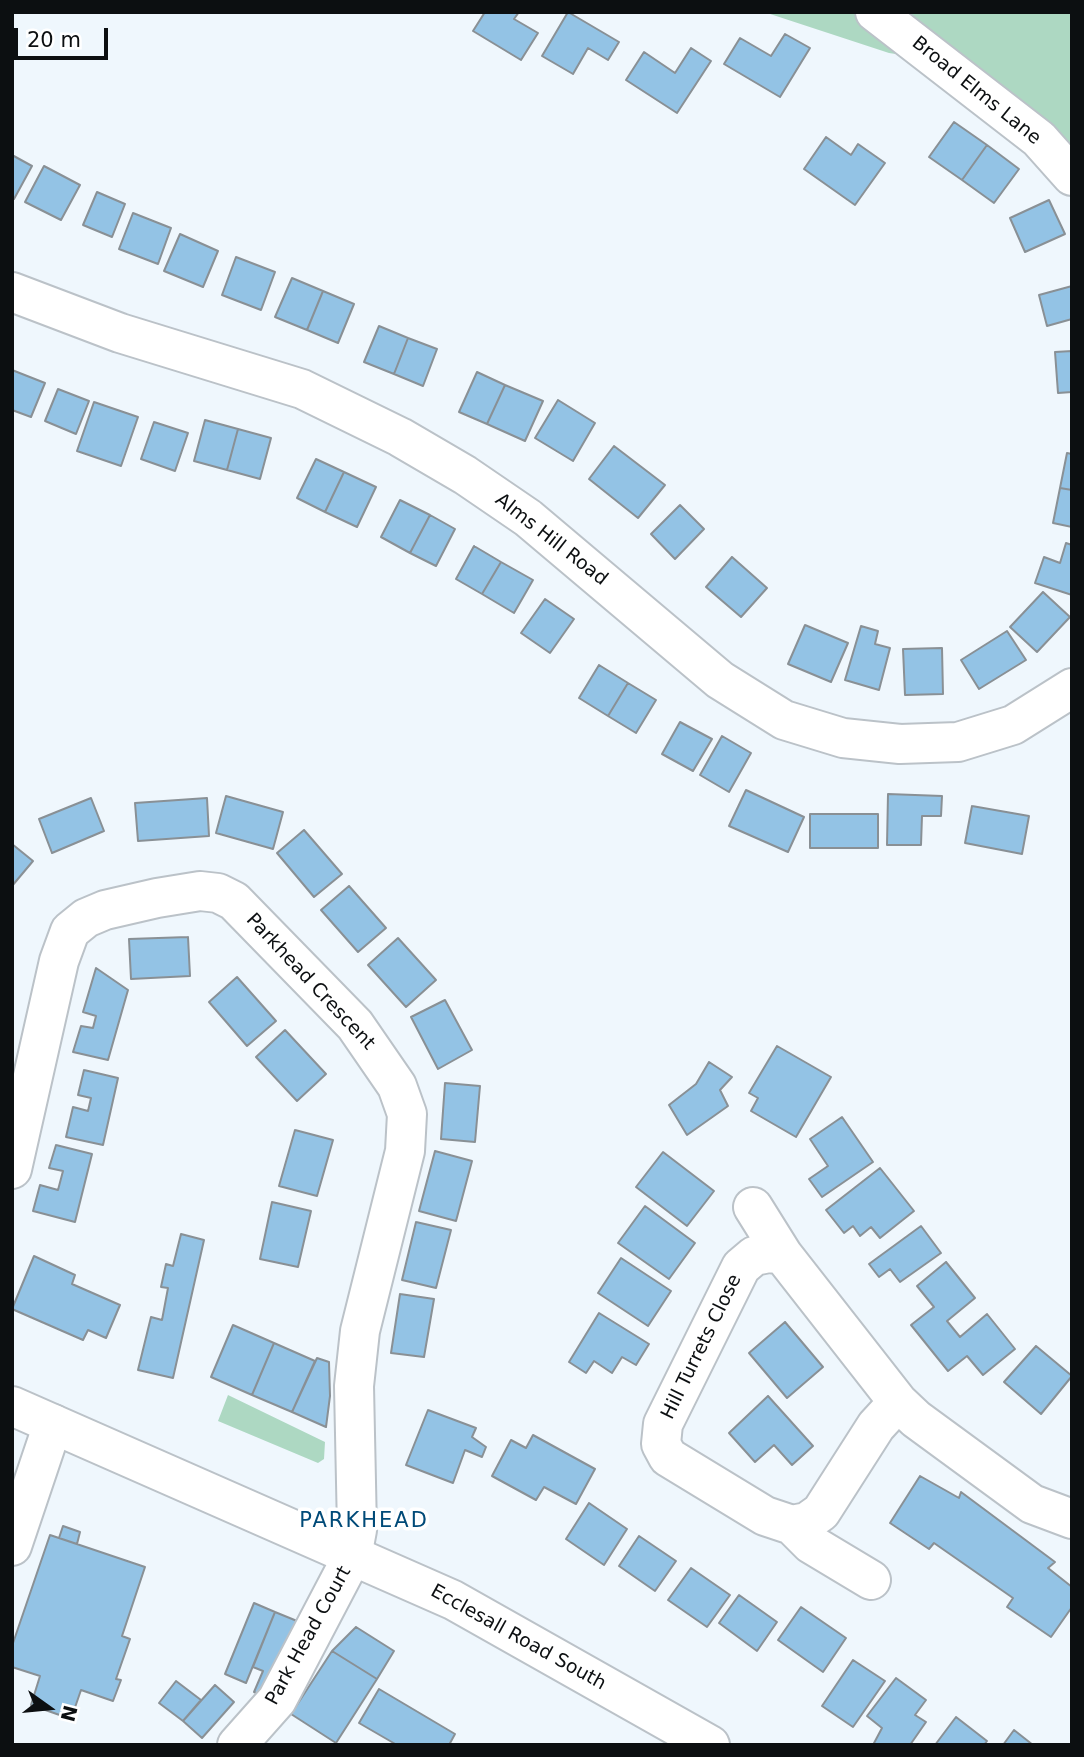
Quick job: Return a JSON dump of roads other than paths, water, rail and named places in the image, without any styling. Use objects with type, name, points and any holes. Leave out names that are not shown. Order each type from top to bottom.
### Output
[{"type":"street","name":"Broad Elms Lane","points":[[875,12],[1039,139],[1072,176]]},
{"type":"street","name":"Alms Hill Road","points":[[12,292],[120,333],[302,389],[400,437],[466,475],[528,518],[720,680],[783,720],[843,738],[900,744],[958,742],[1013,725],[1072,688]]},
{"type":"street","name":"Parkhead Crescent","points":[[12,1169],[59,961],[70,931],[86,918],[157,898],[200,891],[218,893],[233,901],[355,1025],[397,1086],[407,1114],[405,1151],[360,1331],[354,1386],[357,1530],[352,1557]]},
{"type":"street","points":[[753,1207],[783,1255],[898,1402],[916,1419],[1032,1504],[1072,1518]]},
{"type":"street","name":"Hill Turrets Close","points":[[783,1255],[769,1253],[754,1256],[741,1267],[663,1424],[661,1444],[668,1457],[765,1516],[792,1525]]},
{"type":"street","points":[[792,1525],[807,1522],[821,1513],[876,1426],[898,1402]]},
{"type":"street","name":"Ecclesall Road South","points":[[12,1406],[453,1600],[710,1745]]},
{"type":"street","points":[[12,1546],[53,1424]]},
{"type":"street","points":[[792,1525],[811,1544],[871,1580]]},
{"type":"street","name":"Park Head Court","points":[[237,1745],[277,1700],[352,1557]]},
{"type":"district","name":"PARKHEAD","points":[[364,1522]]}]
